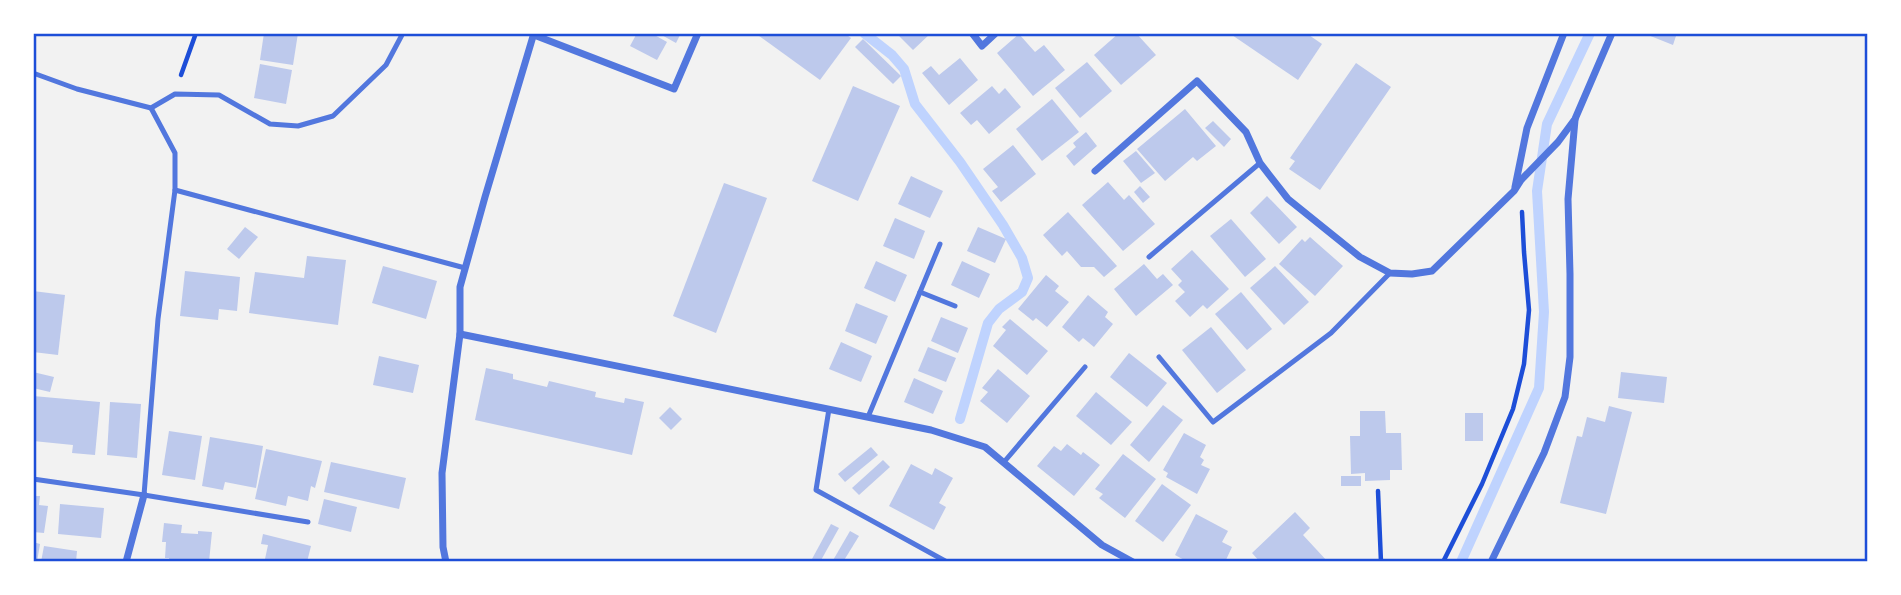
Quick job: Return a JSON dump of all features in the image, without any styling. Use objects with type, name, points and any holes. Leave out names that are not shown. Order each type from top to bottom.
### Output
[{"type":"street","points":[[446,562],[443,547],[442,473],[460,334],[460,287],[534,34],[674,89],[698,33]]},
{"type":"street","points":[[972,33],[982,46],[996,33]]},
{"type":"street","points":[[1514,191],[1527,128],[1564,33]]},
{"type":"street","points":[[1096,172],[1197,81],[1246,132],[1260,163],[1288,200],[1360,257],[1390,273],[1433,271],[1514,191],[1521,180],[1558,142],[1575,119],[1612,33]]},
{"type":"street","points":[[1491,562],[1544,453],[1565,397],[1570,357],[1568,199],[1575,119]]},
{"type":"street","points":[[460,334],[931,430],[985,447],[1102,545],[1133,562]]},
{"type":"street","points":[[126,562],[144,495]]},
{"type":"lane","points":[[33,73],[77,89],[151,108],[174,94],[219,95],[270,124],[298,126],[332,116],[386,65],[403,33]]},
{"type":"lane","points":[[144,495],[158,319],[176,190],[175,153],[151,108]]},
{"type":"lane","points":[[1149,257],[1260,163]]},
{"type":"lane","points":[[176,190],[465,268]]},
{"type":"lane","points":[[868,417],[940,244]]},
{"type":"lane","points":[[1159,357],[1213,422],[1331,333],[1390,273]]},
{"type":"lane","points":[[920,292],[955,306]]},
{"type":"lane","points":[[1004,462],[1085,367]]},
{"type":"lane","points":[[829,409],[816,491],[947,562]]},
{"type":"lane","points":[[33,479],[308,522]]},
{"type":"path","points":[[174,94],[196,33]]},
{"type":"path","points":[[1443,562],[1482,484],[1513,409],[1524,364],[1529,310],[1521,180]]},
{"type":"path","points":[[1378,491],[1381,562]]},
{"type":"building","points":[[264,33],[298,33],[293,65],[260,60]]},
{"type":"building","points":[[637,33],[651,33],[667,42],[657,60],[630,46]]},
{"type":"building","points":[[658,33],[681,33],[676,43]]},
{"type":"building","points":[[755,33],[844,33],[851,38],[820,80]]},
{"type":"building","points":[[896,33],[931,33],[913,50]]},
{"type":"building","points":[[1119,33],[1136,33],[1156,55],[1121,85],[1094,55]]},
{"type":"building","points":[[1229,33],[1306,33],[1322,44],[1298,80]]},
{"type":"building","points":[[1643,33],[1677,33],[1673,45]]},
{"type":"building","points":[[1019,34],[1035,52],[1044,45],[1065,70],[1033,96],[997,53]]},
{"type":"building","points":[[863,39],[901,76],[893,84],[855,47]]},
{"type":"building","points":[[960,58],[978,80],[949,105],[922,73],[931,66],[939,75]]},
{"type":"building","points":[[1087,62],[1112,91],[1080,118],[1055,88]]},
{"type":"building","points":[[1356,63],[1391,87],[1320,190],[1289,169],[1295,161],[1290,158]]},
{"type":"building","points":[[260,64],[292,70],[286,104],[254,98]]},
{"type":"building","points":[[853,86],[900,106],[858,201],[812,181]]},
{"type":"building","points":[[992,86],[999,94],[1005,88],[1021,107],[989,134],[977,120],[971,125],[960,113]]},
{"type":"building","points":[[1052,99],[1079,132],[1042,161],[1016,129]]},
{"type":"building","points":[[1185,109],[1216,146],[1197,161],[1193,157],[1165,181],[1137,149]]},
{"type":"building","points":[[1213,121],[1231,139],[1224,147],[1205,128]]},
{"type":"building","points":[[1086,132],[1097,146],[1074,166],[1066,156],[1076,147],[1073,143]]},
{"type":"building","points":[[1013,145],[1036,174],[1001,202],[992,191],[998,187],[983,169]]},
{"type":"building","points":[[1136,151],[1155,173],[1141,183],[1123,161]]},
{"type":"building","points":[[911,176],[943,191],[930,218],[898,204]]},
{"type":"building","points":[[1108,182],[1124,200],[1129,195],[1155,224],[1123,251],[1082,205]]},
{"type":"building","points":[[724,183],[767,198],[716,333],[673,316]]},
{"type":"building","points":[[1140,186],[1150,197],[1143,203],[1134,192]]},
{"type":"building","points":[[1267,196],[1297,227],[1279,244],[1250,213]]},
{"type":"building","points":[[1068,212],[1117,266],[1104,277],[1094,267],[1081,267],[1067,251],[1062,256],[1043,235]]},
{"type":"building","points":[[895,218],[925,231],[914,259],[883,246]]},
{"type":"building","points":[[1231,219],[1266,259],[1245,277],[1210,236]]},
{"type":"building","points":[[245,227],[258,237],[239,259],[227,249]]},
{"type":"building","points":[[978,227],[1006,239],[995,263],[967,251]]},
{"type":"building","points":[[1310,237],[1343,266],[1315,296],[1279,264],[1302,239],[1305,242]]},
{"type":"building","points":[[1192,250],[1229,289],[1207,309],[1203,305],[1190,317],[1175,301],[1185,292],[1178,285],[1182,281],[1171,269]]},
{"type":"building","points":[[307,256],[346,260],[338,325],[249,313],[255,272],[304,278]]},
{"type":"building","points":[[876,261],[907,275],[895,302],[864,288]]},
{"type":"building","points":[[962,261],[990,274],[979,298],[951,285]]},
{"type":"building","points":[[1144,264],[1157,279],[1163,274],[1173,285],[1136,316],[1114,289]]},
{"type":"building","points":[[383,266],[437,281],[426,319],[372,303]]},
{"type":"building","points":[[1275,266],[1309,302],[1284,325],[1250,288]]},
{"type":"building","points":[[185,271],[240,277],[237,311],[219,309],[218,320],[180,316]]},
{"type":"building","points":[[1046,275],[1059,286],[1055,291],[1069,302],[1047,327],[1036,318],[1033,321],[1018,309]]},
{"type":"building","points":[[33,291],[65,295],[58,355],[33,352]]},
{"type":"building","points":[[1241,292],[1272,329],[1247,350],[1215,314]]},
{"type":"building","points":[[1088,295],[1108,312],[1105,317],[1113,324],[1094,347],[1083,338],[1079,342],[1062,327]]},
{"type":"building","points":[[856,303],[888,316],[876,344],[845,331]]},
{"type":"building","points":[[941,317],[968,328],[958,353],[931,341]]},
{"type":"building","points":[[1010,319],[1048,351],[1027,375],[993,346],[1006,330],[1002,327]]},
{"type":"building","points":[[1211,327],[1246,370],[1217,393],[1182,350]]},
{"type":"building","points":[[841,342],[872,356],[861,382],[829,369]]},
{"type":"building","points":[[928,347],[956,358],[946,382],[918,371]]},
{"type":"building","points":[[1129,353],[1167,383],[1147,407],[1110,377]]},
{"type":"building","points":[[379,356],[419,365],[413,393],[373,385]]},
{"type":"building","points":[[486,368],[513,374],[513,379],[547,387],[549,381],[596,392],[595,397],[624,403],[625,398],[644,402],[632,455],[475,420]]},
{"type":"building","points":[[998,369],[1030,396],[1007,423],[980,401],[988,392],[982,388]]},
{"type":"building","points":[[33,372],[54,377],[50,392],[33,388]]},
{"type":"building","points":[[1621,372],[1667,377],[1664,403],[1618,398]]},
{"type":"building","points":[[914,378],[943,391],[933,414],[904,402]]},
{"type":"building","points":[[1096,392],[1132,422],[1111,445],[1076,416]]},
{"type":"building","points":[[33,396],[100,402],[95,455],[72,453],[73,445],[33,441]]},
{"type":"building","points":[[110,402],[141,404],[137,458],[107,455]]},
{"type":"building","points":[[1163,405],[1183,420],[1149,462],[1130,445]]},
{"type":"building","points":[[1609,406],[1632,412],[1606,514],[1560,503],[1577,436],[1582,437],[1587,417],[1605,422]]},
{"type":"building","points":[[670,407],[682,419],[671,430],[659,418]]},
{"type":"building","points":[[1360,411],[1385,411],[1386,433],[1401,433],[1402,470],[1390,470],[1390,480],[1365,481],[1365,473],[1351,474],[1350,436],[1360,436]]},
{"type":"building","points":[[1465,413],[1483,413],[1483,441],[1465,441]]},
{"type":"building","points":[[169,431],[202,436],[195,480],[162,475]]},
{"type":"building","points":[[1184,433],[1206,445],[1200,457],[1204,460],[1201,465],[1210,469],[1197,494],[1166,477],[1168,473],[1163,470]]},
{"type":"building","points":[[210,437],[263,446],[256,488],[225,482],[223,490],[202,486]]},
{"type":"building","points":[[1067,444],[1100,465],[1074,496],[1037,466],[1054,446],[1061,451]]},
{"type":"building","points":[[871,447],[878,455],[845,482],[838,474]]},
{"type":"building","points":[[266,449],[322,461],[315,488],[311,486],[308,501],[288,496],[286,506],[255,499]]},
{"type":"building","points":[[1123,454],[1156,479],[1125,518],[1099,498],[1103,494],[1095,489]]},
{"type":"building","points":[[883,460],[890,467],[859,495],[852,488]]},
{"type":"building","points":[[331,462],[406,478],[399,509],[324,492]]},
{"type":"building","points":[[911,464],[932,475],[935,468],[953,478],[939,503],[946,507],[934,530],[889,506]]},
{"type":"building","points":[[1341,476],[1361,476],[1361,486],[1341,486]]},
{"type":"building","points":[[1162,484],[1191,505],[1163,542],[1135,521]]},
{"type":"building","points":[[33,496],[40,496],[39,505],[48,506],[44,533],[33,532]]},
{"type":"building","points":[[324,499],[357,507],[351,532],[318,524]]},
{"type":"building","points":[[60,504],[104,508],[101,538],[58,534]]},
{"type":"building","points":[[1295,512],[1310,528],[1303,535],[1328,562],[1260,562],[1252,553]]},
{"type":"building","points":[[1196,514],[1228,531],[1222,542],[1232,547],[1225,562],[1188,562],[1175,555]]},
{"type":"building","points":[[164,523],[182,525],[181,533],[212,532],[209,562],[169,562],[169,558],[165,558],[166,542],[162,542]]},
{"type":"building","points":[[831,524],[839,528],[820,562],[817,562],[812,559]]},
{"type":"building","points":[[850,531],[859,536],[843,562],[832,562]]},
{"type":"building","points":[[263,534],[311,546],[307,562],[273,562],[265,559],[268,545],[261,544]]},
{"type":"building","points":[[33,542],[40,544],[37,562],[33,562]]},
{"type":"building","points":[[44,546],[77,551],[76,562],[41,562]]},
{"type":"waterway","points":[[864,33],[892,55],[904,69],[915,104],[960,162],[1003,225],[1022,258],[1028,278],[1022,292],[999,309],[988,323],[960,419]]},
{"type":"waterway","points":[[1461,562],[1539,388],[1544,312],[1537,191],[1547,124],[1590,33]]}]
